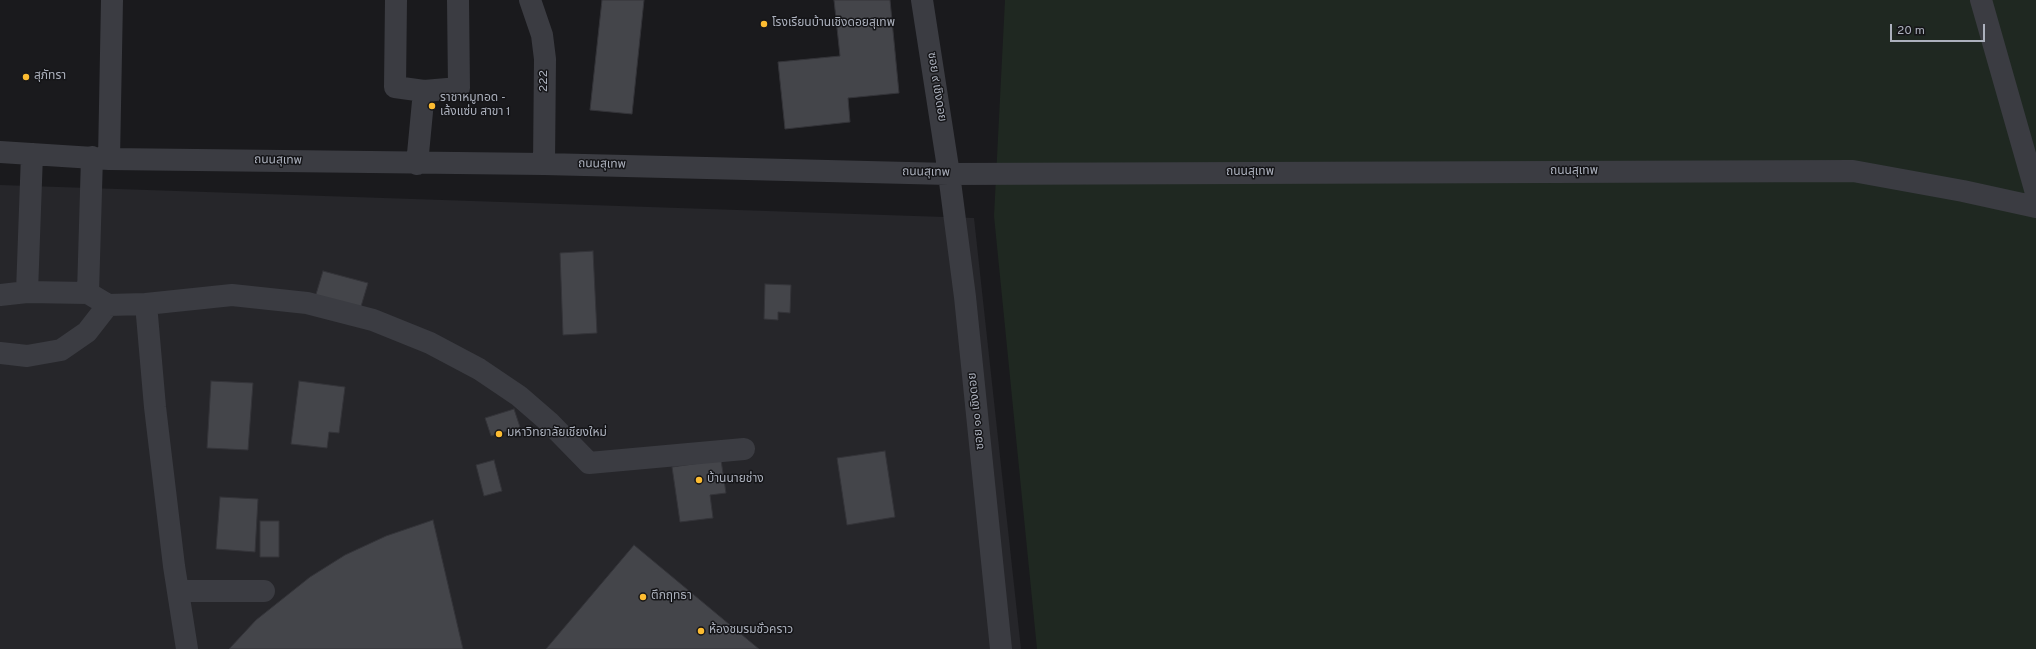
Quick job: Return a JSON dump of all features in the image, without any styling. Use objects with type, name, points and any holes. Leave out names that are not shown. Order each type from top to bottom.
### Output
[{"type":"street","points":[[88,293],[112,0]]},
{"type":"street","points":[[396,0],[395,87],[424,91],[459,88],[458,0]]},
{"type":"street","name":"222","points":[[530,0],[542,35],[545,59],[544,164]]},
{"type":"street","name":"ซอย ๙ เชิงดอย","points":[[922,0],[949,174]]},
{"type":"street","points":[[1981,0],[2036,193]]},
{"type":"street","points":[[417,164],[424,91]]},
{"type":"street","name":"ถนนสุเทพ","points":[[0,152],[100,158],[417,164],[544,164],[949,174],[1853,171],[1963,191],[2036,208]]},
{"type":"street","points":[[27,292],[32,154]]},
{"type":"street","name":"ซอย ๑๐ เชิงดอย","points":[[949,174],[980,434],[1001,649]]},
{"type":"street","points":[[0,295],[27,292],[88,293],[108,306],[146,304],[232,295],[307,303],[373,320],[430,343],[479,369],[518,396],[549,422],[589,463],[744,449]]},
{"type":"street","points":[[146,304],[155,407],[178,591],[187,649]]},
{"type":"street","points":[[0,353],[27,356],[61,350],[87,332],[108,306]]},
{"type":"street","points":[[178,591],[264,592]]},
{"type":"shaded area","points":[[1005,0],[2036,0],[2036,649],[1037,649],[994,216]]},
{"type":"shaded area","name":"มหาวิทยาลัยเชียงใหม่","points":[[0,185],[974,218],[1021,649],[0,649]]},
{"type":"building","points":[[602,0],[644,0],[632,114],[590,110]]},
{"type":"building","points":[[834,0],[890,0],[899,93],[848,98],[850,122],[785,129],[778,62],[840,56]]},
{"type":"building","points":[[593,251],[597,333],[563,335],[560,253]]},
{"type":"building","points":[[323,271],[368,283],[359,313],[314,301]]},
{"type":"building","points":[[765,284],[791,285],[790,313],[778,312],[778,320],[764,319]]},
{"type":"building","points":[[211,381],[253,383],[248,450],[207,448]]},
{"type":"building","points":[[299,381],[345,387],[339,433],[329,432],[327,448],[291,444]]},
{"type":"building","points":[[514,409],[520,427],[491,436],[485,418]]},
{"type":"building","points":[[885,451],[895,517],[847,525],[837,458]]},
{"type":"building","points":[[494,460],[502,491],[484,496],[476,465]]},
{"type":"building","name":"บ้านนายช่าง","points":[[721,460],[726,493],[710,495],[713,518],[680,522],[672,467]]},
{"type":"building","points":[[220,497],[258,499],[255,552],[216,549]]},
{"type":"building","points":[[433,520],[463,649],[229,649],[256,620],[310,577],[345,555],[386,536]]},
{"type":"building","points":[[260,521],[279,521],[279,557],[260,557]]},
{"type":"building","name":"ตึกฤทธา","points":[[634,545],[759,649],[546,649]]},
{"type":"place","name":"โรงเรียนบ้านเชิงดอยสุเทพ","points":[[764,24]]},
{"type":"place","name":"สุภัทรา","points":[[26,77]]},
{"type":"place","name":"ราชาหมูทอด - เล้งแซ่บ สาขา 1","points":[[432,106]]},
{"type":"place","name":"มหาวิทยาลัยเชียงใหม่","points":[[499,434]]},
{"type":"place","name":"บ้านนายช่าง","points":[[699,480]]},
{"type":"place","name":"ตึกฤทธา","points":[[643,597]]},
{"type":"place","name":"ห้องชมรมชั่วคราว","points":[[701,631]]}]
